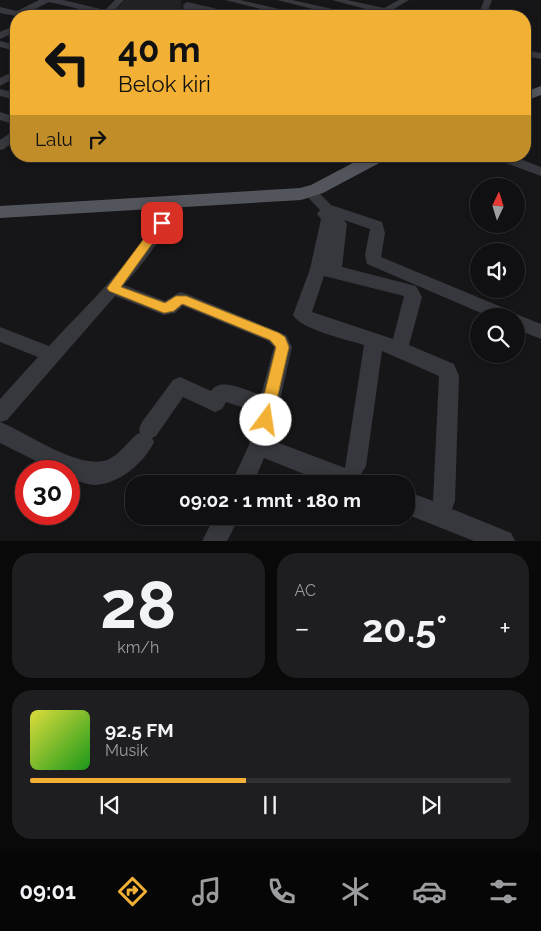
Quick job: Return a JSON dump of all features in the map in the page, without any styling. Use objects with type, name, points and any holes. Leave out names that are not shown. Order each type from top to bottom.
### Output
[{"type":"main road","points":[[0,212],[306,193],[367,162]]},
{"type":"street","points":[[32,10],[46,0]]},
{"type":"street","points":[[52,0],[87,10]]},
{"type":"street","points":[[110,10],[120,0]]},
{"type":"street","points":[[230,0],[270,10]]},
{"type":"street","points":[[281,0],[325,10]]},
{"type":"street","points":[[308,10],[322,0]]},
{"type":"street","points":[[336,0],[380,10]]},
{"type":"street","points":[[388,0],[402,1]]},
{"type":"street","points":[[386,10],[402,1]]},
{"type":"street","points":[[188,10],[187,5],[209,10]]},
{"type":"street","points":[[0,43],[10,34]]},
{"type":"street","points":[[0,146],[10,138]]},
{"type":"street","points":[[515,162],[541,172]]},
{"type":"street","points":[[306,193],[328,218],[325,270],[305,304],[303,316],[399,349],[445,368],[448,374],[444,501]]},
{"type":"street","points":[[306,193],[326,208],[377,226],[378,230],[372,249],[373,260],[486,308]]},
{"type":"street","points":[[0,413],[113,288],[156,233],[164,216],[167,202]]},
{"type":"street","points":[[325,270],[408,290],[412,293],[413,297],[399,349]]},
{"type":"street","points":[[113,288],[164,308],[170,308],[180,299],[280,340],[283,347],[269,407],[259,446],[246,475]]},
{"type":"street","points":[[525,325],[541,332]]},
{"type":"street","points":[[0,334],[50,358]]},
{"type":"street","points":[[259,446],[357,475],[374,340]]},
{"type":"street","points":[[0,432],[72,468],[94,474],[121,465],[146,436],[180,386],[215,403],[222,392],[269,407]]},
{"type":"street","points":[[415,506],[503,541]]},
{"type":"street","points":[[214,541],[223,525]]},
{"type":"shaded area","points":[[125,0],[181,0],[182,10],[116,10]]},
{"type":"route","points":[[162,223],[113,288],[164,308],[170,308],[180,299],[280,340],[283,347],[266,420]]}]
